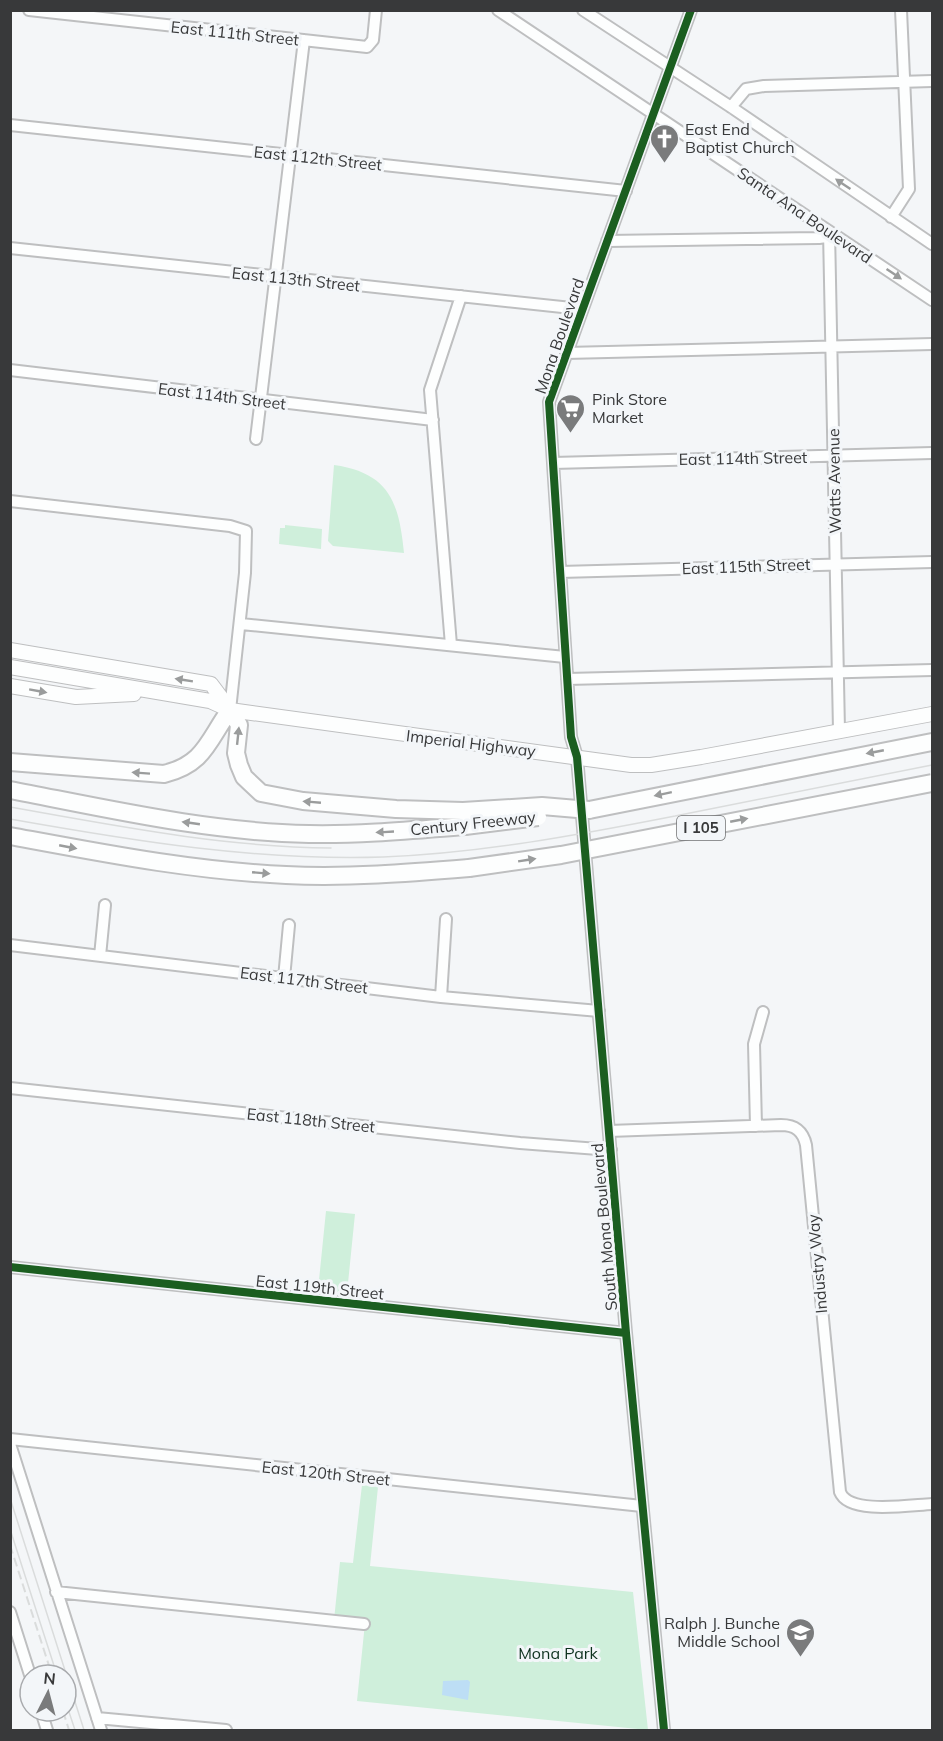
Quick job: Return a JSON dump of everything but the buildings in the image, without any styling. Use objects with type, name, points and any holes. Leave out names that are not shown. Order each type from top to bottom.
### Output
[{"type":"highway","points":[[10,762],[164,774],[182,770],[206,750],[230,710],[239,725],[236,753],[239,765],[244,777],[261,792],[303,801],[396,809],[464,819]]},
{"type":"highway","name":"I 105","points":[[464,819],[542,806],[589,810],[933,742]]},
{"type":"highway","name":"I 105","points":[[10,836],[148,860],[287,875],[372,876],[469,868],[561,855],[933,783]]},
{"type":"highway","name":"Century Freeway","points":[[10,790],[162,820],[267,831],[344,834],[464,819]]},
{"type":"main road","points":[[10,650],[211,684],[230,710]]},
{"type":"main road","name":"Imperial Highway","points":[[10,667],[210,701],[230,710],[651,765],[933,714]]},
{"type":"main road","points":[[10,686],[76,697],[157,692]]},
{"type":"street","name":"East 111th Street","points":[[29,10],[367,47],[373,40],[376,10]]},
{"type":"street","name":"Santa Ana Boulevard","points":[[498,10],[933,300]]},
{"type":"street","name":"Mona Boulevard","points":[[577,757],[571,737],[549,402],[691,10]]},
{"type":"street","points":[[891,217],[909,189],[901,10]]},
{"type":"street","points":[[588,12],[933,244]]},
{"type":"street","points":[[256,439],[304,40]]},
{"type":"street","points":[[731,107],[746,89],[933,81]]},
{"type":"street","name":"East 112th Street","points":[[10,124],[626,191]]},
{"type":"street","points":[[608,241],[819,238],[826,237],[829,231]]},
{"type":"street","name":"Watts Avenue","points":[[829,231],[839,730]]},
{"type":"street","name":"East 113th Street","points":[[10,248],[581,309]]},
{"type":"street","points":[[451,645],[430,390],[461,296]]},
{"type":"street","points":[[566,353],[933,344]]},
{"type":"street","name":"East 114th Street","points":[[10,370],[433,420]]},
{"type":"street","name":"East 114th Street","points":[[553,463],[933,453]]},
{"type":"street","points":[[10,501],[230,526],[246,531],[248,539],[241,624],[230,710]]},
{"type":"street","name":"East 115th Street","points":[[560,572],[933,562]]},
{"type":"street","points":[[241,624],[565,657]]},
{"type":"street","points":[[567,679],[933,670]]},
{"type":"street","name":"South Mona Boulevard","points":[[577,757],[626,1333],[664,1731]]},
{"type":"street","points":[[100,956],[105,905]]},
{"type":"street","points":[[441,997],[446,919]]},
{"type":"street","points":[[284,978],[289,925]]},
{"type":"street","name":"East 117th Street","points":[[10,945],[441,997],[599,1011]]},
{"type":"street","points":[[756,1126],[754,1044],[763,1012]]},
{"type":"street","name":"East 118th Street","points":[[10,1088],[520,1143],[611,1150]]},
{"type":"street","name":"Industry Way","points":[[609,1131],[794,1126],[802,1133],[806,1145],[838,1484],[843,1498],[854,1505],[933,1504]]},
{"type":"street","name":"East 119th Street","points":[[10,1267],[626,1333]]},
{"type":"street","name":"East 120th Street","points":[[10,1439],[642,1506]]},
{"type":"street","points":[[10,1444],[101,1731]]},
{"type":"street","points":[[56,1592],[364,1624]]},
{"type":"street","points":[[10,1612],[16,1645],[24,1663]]},
{"type":"street","points":[[97,1718],[226,1731]]},
{"type":"green space","points":[[334,465],[368,475],[388,493],[399,519],[404,553],[333,546],[328,541]]},
{"type":"green space","points":[[285,525],[322,529],[321,549],[279,544],[280,528],[285,528]]},
{"type":"green space","points":[[326,1211],[355,1214],[347,1293],[318,1290]]},
{"type":"green space","name":"Mona Park","points":[[362,1485],[378,1487],[370,1566],[633,1592],[648,1730],[357,1701],[365,1623],[334,1620],[340,1562],[353,1563]]},
{"type":"water","points":[[468,1680],[470,1682],[468,1700],[442,1695],[443,1681]]},
{"type":"tram line","points":[[10,819],[149,842],[242,853],[336,857],[420,855],[566,836],[932,765]]},
{"type":"tram line","points":[[10,807],[210,840],[331,848]]},
{"type":"tram line","points":[[10,1498],[84,1730]]},
{"type":"tram line","points":[[10,1529],[53,1663]]},
{"type":"tram line","points":[[73,1723],[75,1730]]},
{"type":"railway","points":[[10,1545],[48,1663]]},
{"type":"railway","points":[[67,1723],[69,1730]]},
{"type":"cycle path","points":[[664,1730],[626,1333],[577,757],[571,737],[549,402],[691,10]]},
{"type":"cycle path","points":[[10,1267],[626,1333]]},
{"type":"place","name":"East End Baptist Church","points":[[664,164]]},
{"type":"place","name":"Pink Store Market","points":[[571,434]]},
{"type":"place","name":"Ralph J. Bunche Middle School","points":[[801,1658]]}]
